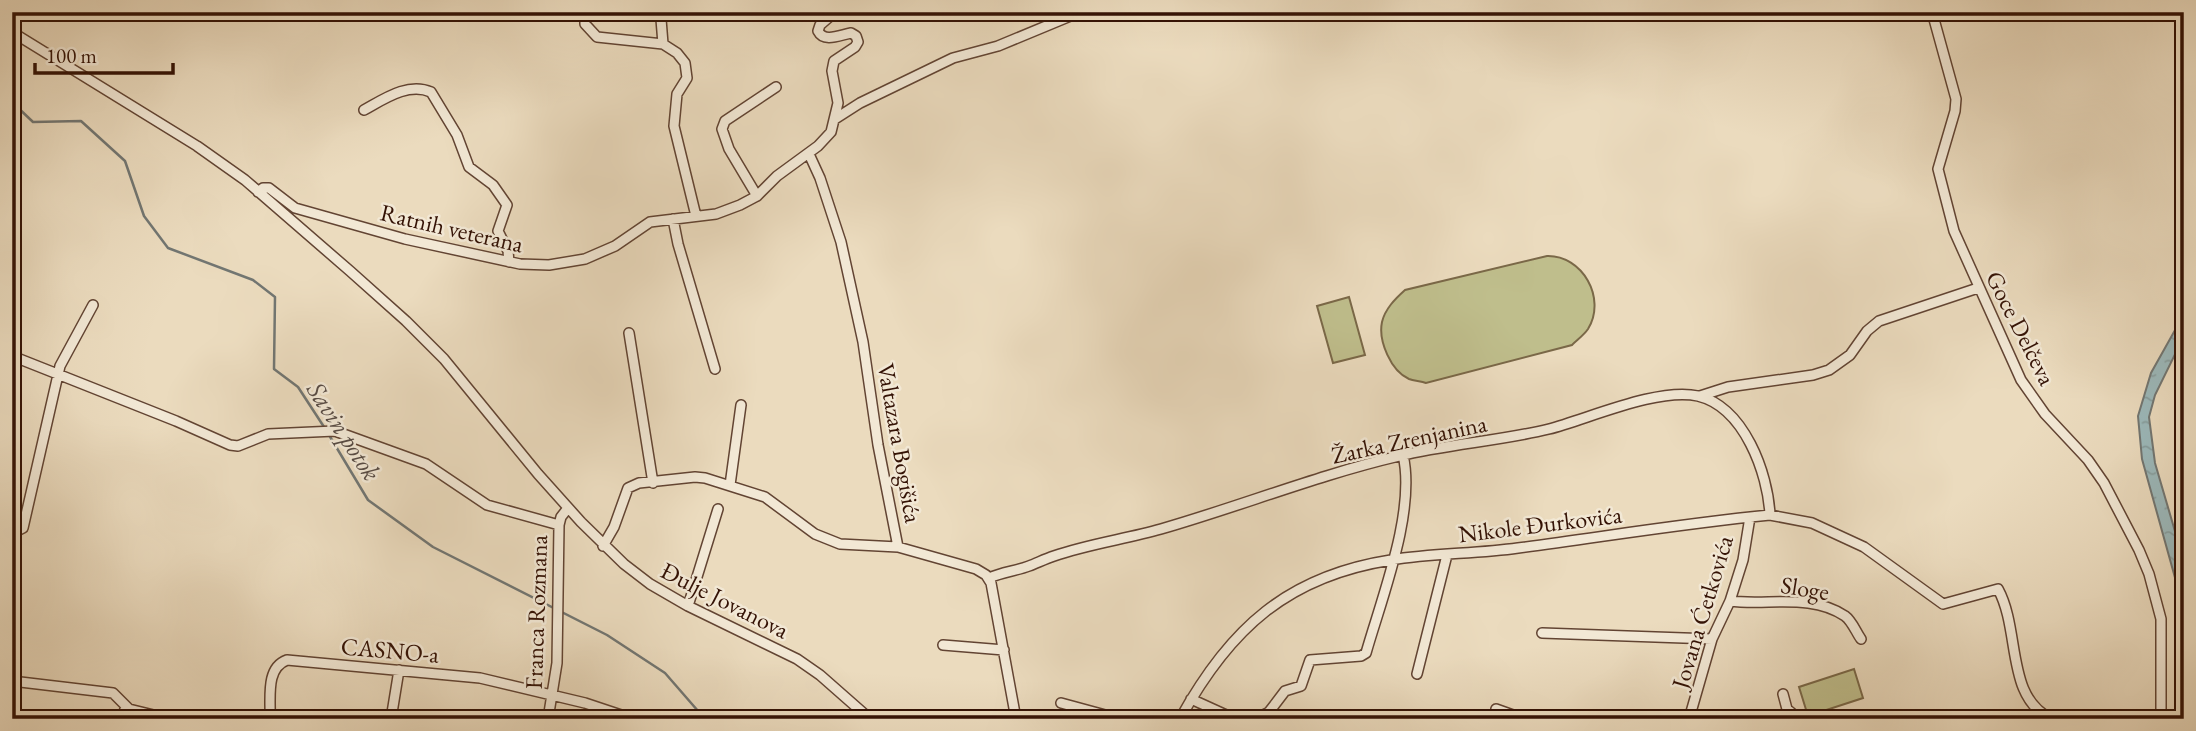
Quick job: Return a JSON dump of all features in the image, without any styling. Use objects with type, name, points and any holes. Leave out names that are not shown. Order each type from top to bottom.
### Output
[{"type":"street","points":[[585,12],[586,24],[597,37],[663,44],[677,53],[687,69],[687,78],[677,94],[674,126],[696,216]]},
{"type":"street","points":[[663,44],[661,19],[664,12]]},
{"type":"street","points":[[835,12],[820,25],[818,31],[821,36],[825,38],[851,33],[856,36],[858,42],[855,47],[836,57],[832,65],[838,103],[835,119]]},
{"type":"street","name":"Ratnih veterana","points":[[258,192],[269,188],[295,208],[405,239],[509,262],[534,266],[585,259],[615,246],[650,222],[730,210],[757,195],[777,176],[809,154],[831,132],[835,119],[860,103],[953,58],[998,46],[1080,12]]},
{"type":"street","name":"Goce Delčeva","points":[[1932,12],[1956,99],[1952,125],[1938,169],[1954,231],[2021,380],[2045,414],[2088,460],[2104,483],[2139,550],[2152,583],[2161,619],[2158,718]]},
{"type":"street","points":[[12,32],[197,146],[258,192]]},
{"type":"street","points":[[757,195],[729,149],[722,129],[725,121],[776,87]]},
{"type":"street","points":[[364,110],[399,92],[425,89],[431,92],[457,135],[469,167],[493,185],[507,205],[499,231],[508,251],[509,262]]},
{"type":"street","name":"Valtazara Bogišića","points":[[809,154],[824,188],[843,254],[863,342],[878,445],[898,547],[976,569],[989,578]]},
{"type":"street","name":"Đulje Jovanova","points":[[258,192],[397,313],[444,359],[516,449],[603,546],[635,572],[688,606],[797,659],[820,675],[870,719]]},
{"type":"street","points":[[673,219],[715,369]]},
{"type":"street","name":"Žarka Zrenjanina","points":[[989,578],[1055,555],[1163,529],[1345,469],[1402,455],[1551,428],[1603,410],[1658,398],[1700,396],[1728,387],[1822,373],[1845,360],[1867,331],[1886,317],[1978,288]]},
{"type":"street","points":[[12,530],[23,528],[60,366],[93,305]]},
{"type":"street","points":[[629,333],[653,483]]},
{"type":"street","points":[[12,356],[234,446],[268,434],[335,431],[426,464],[487,505],[559,525]]},
{"type":"street","points":[[1700,396],[1716,404],[1732,418],[1753,449],[1766,479],[1770,515]]},
{"type":"street","points":[[730,485],[741,405]]},
{"type":"street","points":[[1255,719],[1269,712],[1285,691],[1301,686],[1310,660],[1361,656],[1366,653],[1392,560],[1406,494],[1402,455]]},
{"type":"street","points":[[603,546],[614,527],[628,488],[639,483],[695,477],[765,497],[815,534],[840,544],[898,547]]},
{"type":"street","name":"Franca Rozmana","points":[[548,719],[557,663],[559,525],[568,508]]},
{"type":"street","points":[[688,606],[718,509]]},
{"type":"street","name":"Nikole Đurkovića","points":[[1180,719],[1191,699],[1240,634],[1281,599],[1319,579],[1392,560],[1507,550],[1770,515],[1812,523],[1864,547],[1943,604],[1997,589],[2006,605],[2023,691],[2037,710],[2052,719]]},
{"type":"street","name":"Jovana Ćetkovića","points":[[1689,719],[1712,639],[1730,601],[1743,560],[1750,517]]},
{"type":"street","points":[[1417,674],[1447,555]]},
{"type":"street","points":[[989,578],[1016,719]]},
{"type":"street","name":"Sloge","points":[[1730,601],[1814,604],[1845,616],[1861,639]]},
{"type":"street","points":[[1542,633],[1712,639]]},
{"type":"street","points":[[943,645],[1004,650]]},
{"type":"street","name":"CASNO-a","points":[[270,719],[273,673],[282,662],[293,660],[480,678],[553,694],[633,719]]},
{"type":"street","points":[[391,719],[399,670]]},
{"type":"street","points":[[12,681],[113,693],[126,707],[152,717],[170,719]]},
{"type":"street","points":[[1783,694],[1787,709],[1799,719]]},
{"type":"street","points":[[1191,699],[1235,719]]},
{"type":"street","points":[[1061,703],[1120,719]]},
{"type":"street","points":[[121,719],[126,707]]},
{"type":"street","points":[[1496,709],[1524,719]]},
{"type":"street","points":[[661,719],[677,719]]},
{"type":"shaded area","points":[[1547,256],[1560,258],[1580,270],[1593,292],[1593,317],[1588,329],[1572,345],[1426,383],[1409,379],[1391,362],[1382,338],[1382,322],[1388,309],[1405,290]]},
{"type":"shaded area","points":[[1349,297],[1365,355],[1333,363],[1317,306]]},
{"type":"shaded area","points":[[1854,669],[1863,698],[1808,716],[1799,687]]},
{"type":"water","points":[[2184,314],[2184,336],[2155,395],[2149,417],[2155,463],[2184,562],[2184,610],[2142,459],[2138,416],[2151,373]]},
{"type":"waterway","name":"Savin potok","points":[[12,102],[33,122],[81,121],[125,161],[144,216],[168,248],[253,280],[275,297],[274,369],[298,387],[326,430]]},
{"type":"waterway","name":"Savin potok","points":[[329,435],[368,500],[433,547],[607,635],[665,673],[705,719]]}]
